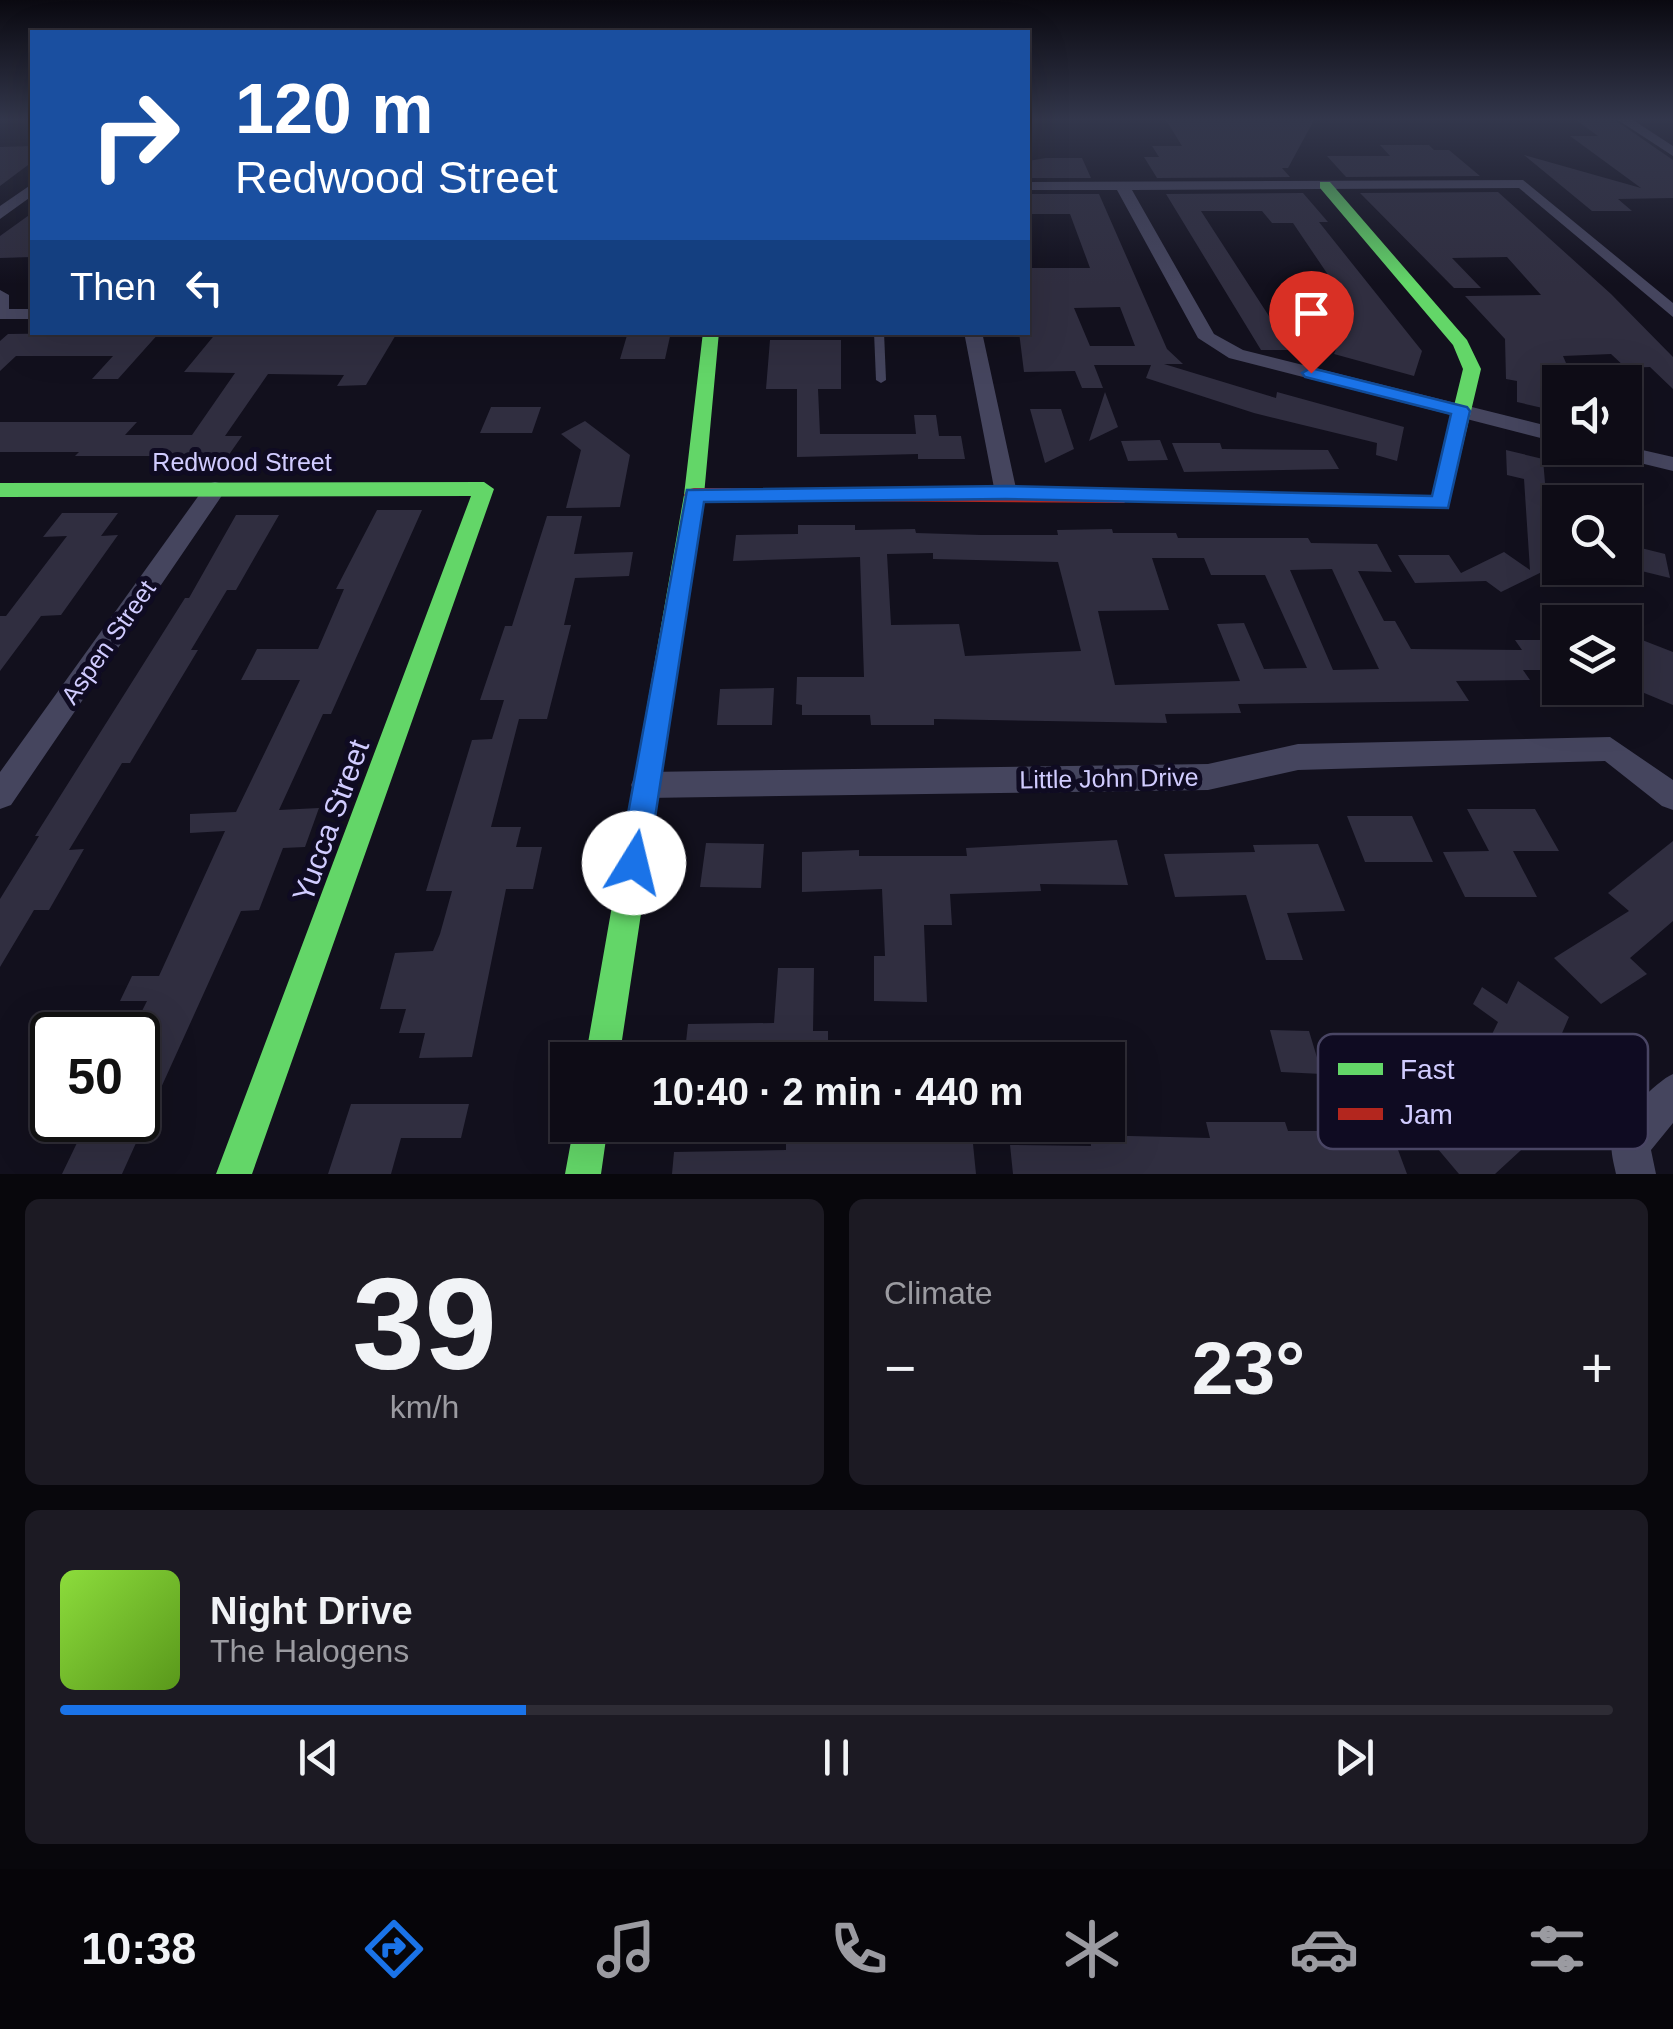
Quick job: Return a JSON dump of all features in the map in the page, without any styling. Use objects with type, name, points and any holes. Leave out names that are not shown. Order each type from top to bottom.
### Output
[{"type":"street","points":[[1030,186],[1523,184],[1673,312]]},
{"type":"street","points":[[1122,185],[1206,338],[1236,354],[1542,431]]},
{"type":"street","points":[[694,495],[1006,492],[1441,504],[1472,369],[1461,344],[1325,185]]},
{"type":"street","points":[[0,214],[30,191]]},
{"type":"street","points":[[0,295],[0,314],[30,314]]},
{"type":"street","points":[[605,1042],[694,495],[712,335]]},
{"type":"street","points":[[974,335],[1006,492]]},
{"type":"street","points":[[1642,456],[1673,464]]},
{"type":"street","name":"Aspen Street","points":[[0,796],[215,489]]},
{"type":"street","name":"Redwood Street","points":[[0,490],[484,490]]},
{"type":"street","name":"Yucca Street","points":[[234,1174],[484,490]]},
{"type":"street","name":"Little John Drive","points":[[646,784],[1208,777],[1298,757],[1610,749],[1673,797]]},
{"type":"street","points":[[1648,1120],[1673,1093]]},
{"type":"street","points":[[583,1174],[588,1142]]},
{"type":"street","points":[[1631,1149],[1636,1174]]},
{"type":"lane","points":[[879,335],[881,380]]},
{"type":"building","points":[[0,175],[15,175],[0,186]]},
{"type":"building","points":[[1030,175],[1090,175],[1091,178],[1030,178]]},
{"type":"building","points":[[1155,175],[1290,177],[1157,178]]},
{"type":"building","points":[[1344,175],[1480,176],[1346,177]]},
{"type":"building","points":[[1548,175],[1594,175],[1641,188],[1623,175],[1673,175],[1673,198],[1618,199],[1632,211],[1592,211]]},
{"type":"building","points":[[1498,192],[1611,294],[1673,357],[1673,389],[1650,367],[1623,365],[1611,354],[1563,356],[1567,365],[1542,365],[1542,408],[1517,402],[1517,381],[1506,379],[1505,339],[1465,296],[1541,295],[1507,257],[1452,258],[1481,288],[1454,288],[1360,193]]},
{"type":"building","points":[[1303,193],[1328,222],[1319,222],[1422,351],[1414,376],[1334,354],[1349,319],[1332,294],[1341,294],[1293,223],[1272,223],[1262,211],[1201,211],[1291,350],[1261,350],[1166,194]]},
{"type":"building","points":[[1030,194],[1099,194],[1167,349],[1183,364],[1164,364],[1276,398],[1277,392],[1404,427],[1397,461],[1376,455],[1377,443],[1254,413],[1146,378],[1151,365],[1094,365],[1103,388],[1082,388],[1075,371],[1024,372],[1019,335],[1030,335],[1030,268],[1090,268],[1070,214],[1030,214]],"holes":[[[1120,307],[1135,346],[1090,346],[1074,308]]]},
{"type":"building","points":[[30,214],[30,257],[0,258],[0,236]]},
{"type":"building","points":[[8,334],[157,335],[118,379],[92,379],[113,356],[16,356],[0,371],[0,341]]},
{"type":"building","points":[[215,335],[396,335],[366,385],[337,386],[344,375],[268,374],[225,436],[242,436],[228,456],[0,452],[0,422],[137,422],[125,435],[192,435],[235,373],[184,372]]},
{"type":"building","points":[[627,335],[670,335],[665,359],[620,359]]},
{"type":"building","points":[[770,340],[841,340],[841,389],[818,389],[820,434],[916,434],[914,415],[936,415],[939,436],[961,436],[965,459],[918,459],[918,454],[797,457],[797,389],[766,389]]},
{"type":"building","points":[[1105,392],[1118,427],[1089,441]]},
{"type":"building","points":[[491,407],[541,407],[532,433],[480,433]]},
{"type":"building","points":[[1030,409],[1061,409],[1074,449],[1045,463]]},
{"type":"building","points":[[585,421],[630,455],[620,507],[566,508],[581,450],[561,434]]},
{"type":"building","points":[[1160,440],[1168,460],[1128,461],[1121,441]]},
{"type":"building","points":[[1172,443],[1220,443],[1222,449],[1328,450],[1339,469],[1184,472]]},
{"type":"building","points":[[1506,450],[1542,459],[1545,485],[1542,485],[1542,572],[1501,592],[1486,581],[1415,583],[1398,555],[1449,555],[1461,573],[1504,552],[1530,570],[1524,479],[1507,475]]},
{"type":"building","points":[[377,510],[422,510],[331,714],[323,714],[279,810],[319,808],[305,847],[283,848],[259,910],[241,911],[160,1090],[160,1012],[142,1012],[147,1001],[120,1001],[132,976],[159,976],[225,831],[190,833],[190,814],[236,812],[300,680],[241,680],[257,649],[318,649],[344,589],[336,589]]},
{"type":"building","points":[[62,513],[118,513],[101,536],[118,535],[61,615],[41,616],[0,671],[0,616],[6,616],[67,536],[43,537]]},
{"type":"building","points":[[236,515],[279,515],[236,590],[227,590],[191,650],[198,650],[130,763],[122,763],[69,850],[84,849],[49,910],[34,910],[0,967],[0,899],[39,836],[35,836],[185,598],[189,598]]},
{"type":"building","points":[[547,516],[582,516],[574,554],[633,552],[629,576],[575,578],[564,625],[571,625],[547,719],[519,719],[491,827],[521,827],[516,847],[542,847],[533,889],[506,889],[472,1057],[419,1058],[425,1033],[399,1033],[406,1009],[380,1009],[395,953],[433,951],[440,934],[452,891],[426,891],[472,740],[492,739],[504,700],[480,700],[505,626],[512,626]]},
{"type":"building","points":[[798,525],[855,525],[855,530],[915,529],[916,533],[1058,535],[1057,530],[1112,529],[1113,533],[1176,533],[1178,538],[1308,538],[1311,543],[1377,544],[1392,572],[1358,571],[1384,621],[1395,621],[1411,649],[1522,650],[1515,640],[1542,640],[1542,670],[1523,670],[1530,680],[1456,681],[1469,701],[1238,704],[1241,713],[1165,714],[1167,723],[934,719],[934,725],[871,725],[870,715],[802,715],[802,705],[796,704],[797,677],[864,677],[860,557],[733,561],[736,535],[798,534]],"holes":[[[933,553],[933,559],[1058,562],[1081,651],[965,656],[959,624],[891,625],[887,554]],[[1152,558],[1204,558],[1211,575],[1265,575],[1307,668],[1264,669],[1244,623],[1217,624],[1240,681],[1115,685],[1098,611],[1169,610]],[[1332,569],[1379,669],[1333,670],[1290,570]]]},
{"type":"building","points":[[1642,548],[1665,554],[1670,578],[1642,571]]},
{"type":"building","points":[[1642,640],[1673,652],[1673,705],[1642,692]]},
{"type":"building","points":[[774,688],[772,725],[717,725],[720,689]]},
{"type":"building","points":[[1467,809],[1535,809],[1559,851],[1513,851],[1537,897],[1465,897],[1443,852],[1489,851]]},
{"type":"building","points":[[1347,816],[1412,816],[1433,862],[1365,862]]},
{"type":"building","points":[[1117,840],[1128,885],[1040,884],[1041,891],[950,894],[952,925],[924,925],[927,1002],[874,1001],[874,956],[885,956],[882,889],[802,892],[802,852],[859,850],[859,856],[967,856],[966,848]]},
{"type":"building","points":[[1673,841],[1673,921],[1630,958],[1647,974],[1601,1004],[1554,958],[1629,911],[1608,893]]},
{"type":"building","points":[[706,843],[764,844],[761,888],[700,887]]},
{"type":"building","points":[[1318,844],[1345,911],[1287,913],[1303,960],[1266,960],[1246,895],[1175,897],[1164,854],[1255,852],[1253,845]]},
{"type":"building","points":[[778,968],[814,968],[813,1031],[828,1031],[828,1042],[686,1042],[688,1024],[774,1023]]},
{"type":"building","points":[[1518,981],[1569,1017],[1562,1034],[1492,1034],[1498,1022],[1473,1004],[1482,987],[1507,1004]]},
{"type":"building","points":[[1270,1030],[1309,1031],[1318,1074],[1281,1072]]},
{"type":"building","points":[[351,1104],[469,1104],[461,1138],[401,1138],[391,1174],[328,1174]]},
{"type":"building","points":[[1206,1122],[1285,1122],[1288,1131],[1318,1131],[1318,1149],[1398,1149],[1407,1174],[1013,1174],[1010,1145],[1091,1146],[1091,1142],[1125,1142],[1125,1136],[1210,1138]]},
{"type":"building","points":[[77,1142],[136,1142],[122,1174],[62,1174]]},
{"type":"building","points":[[786,1142],[973,1142],[976,1174],[672,1174],[674,1152],[786,1150]]},
{"type":"building","points":[[1438,1149],[1522,1149],[1495,1174],[1459,1174]]},
{"type":"traffic: fast","points":[[1124,496],[1441,503],[1472,369],[1461,344],[1325,185]]},
{"type":"traffic: fast","points":[[605,1042],[694,495],[711,335]]},
{"type":"traffic: fast","points":[[0,490],[484,489],[234,1174]]},
{"type":"traffic: fast","points":[[583,1174],[588,1142]]},
{"type":"traffic: jam","points":[[694,495],[1124,496]]},
{"type":"route","points":[[634,863],[694,495],[1006,492],[1441,504],[1461,411],[1311,373]]}]
